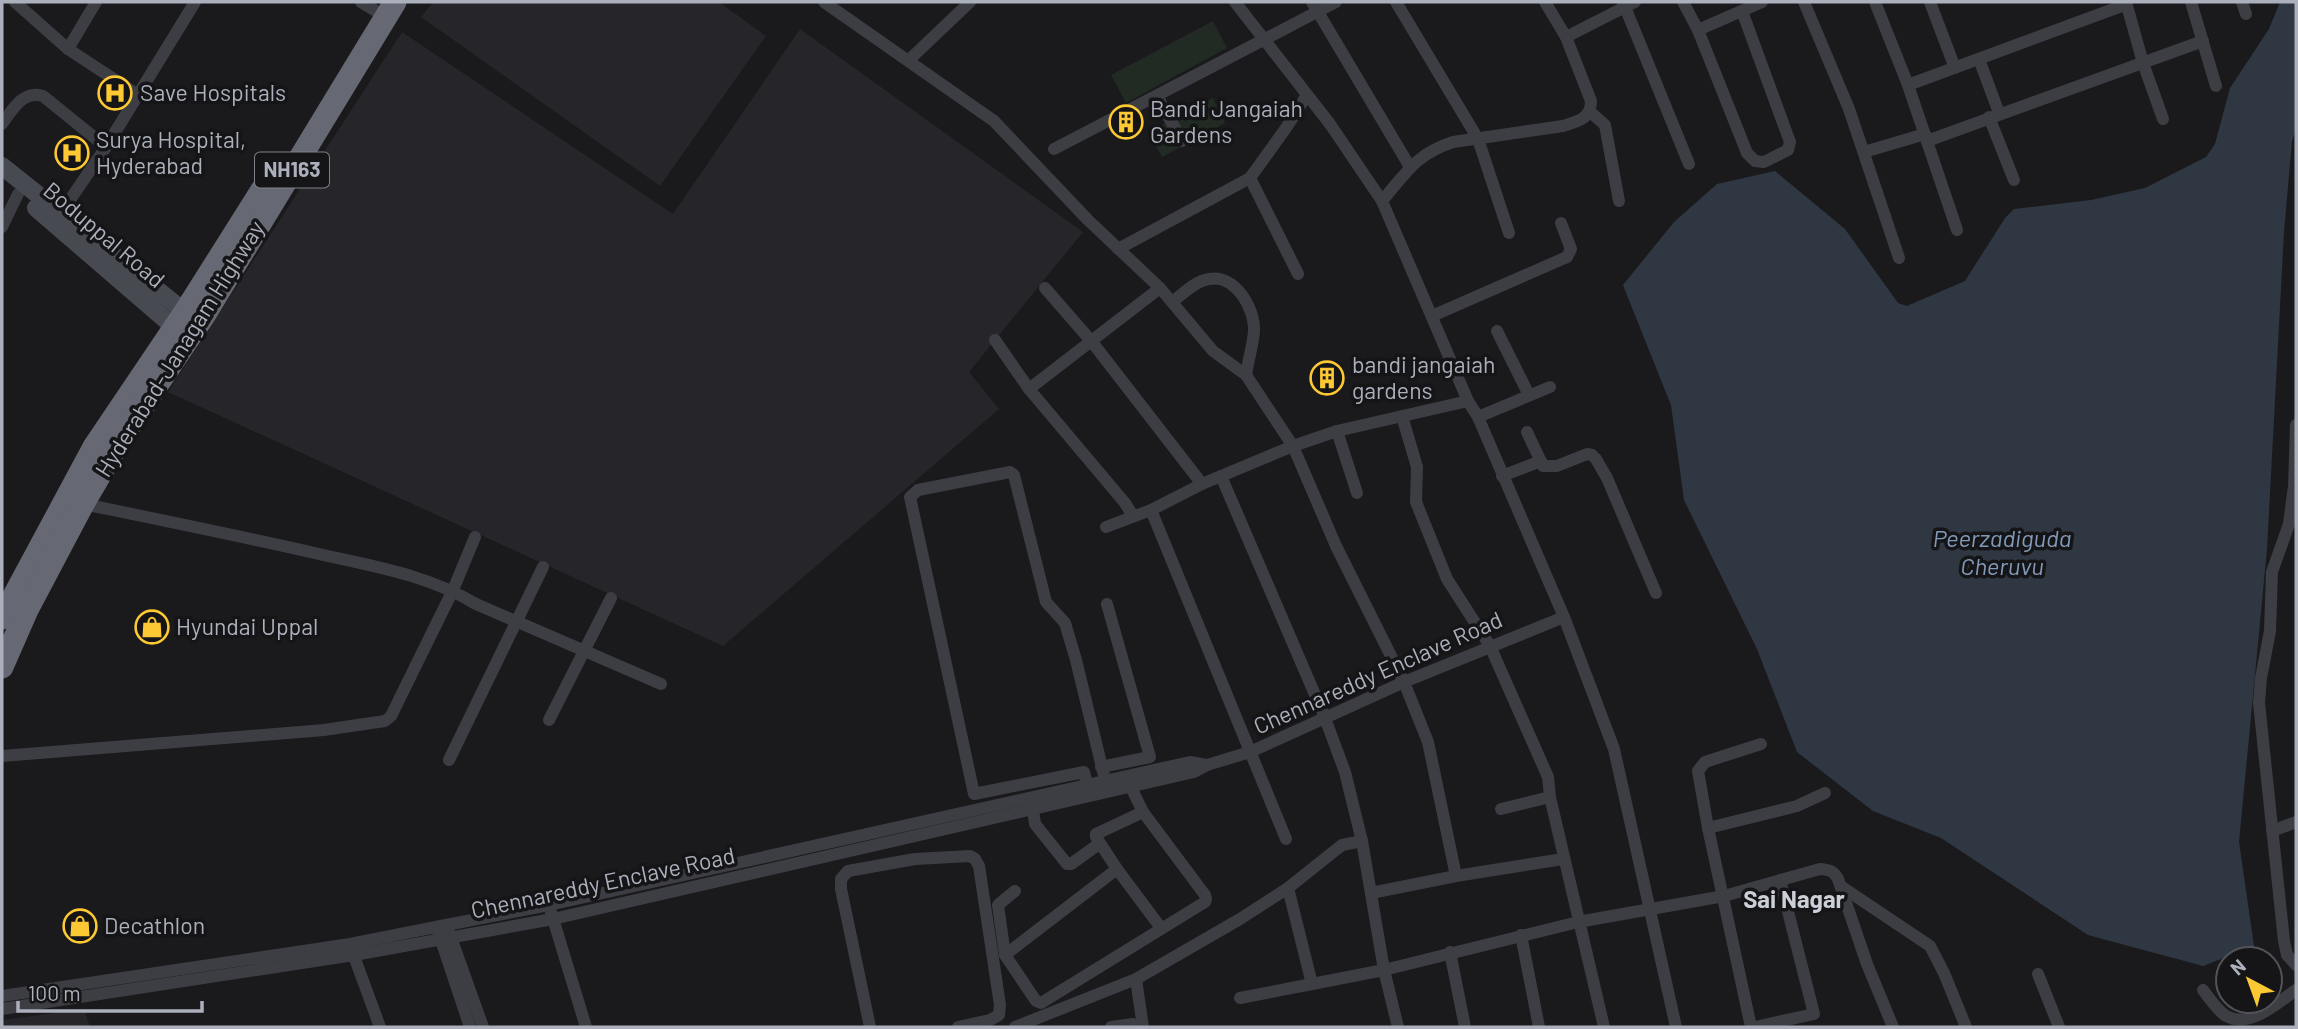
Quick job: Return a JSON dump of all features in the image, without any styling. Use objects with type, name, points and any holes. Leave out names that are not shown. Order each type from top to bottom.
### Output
[{"type":"highway","name":"Hyderabad-Janagam Highway","points":[[2,667],[94,447],[179,319],[378,4]]},
{"type":"highway","name":"Hyderabad-Janagam Highway","points":[[2,618],[61,527],[83,504],[121,437],[205,314],[378,4]]},
{"type":"street","points":[[15,2],[68,49],[138,95]]},
{"type":"street","points":[[68,49],[96,2]]},
{"type":"street","points":[[61,213],[106,147],[195,2]]},
{"type":"street","points":[[824,2],[994,121],[1160,288],[1213,351],[1246,375],[1293,446],[1336,546],[1404,682],[1428,742],[1456,876]]},
{"type":"street","points":[[909,60],[970,2]]},
{"type":"street","points":[[1235,2],[1330,124],[1382,201],[1468,401],[1478,417],[1564,617],[1614,749],[1676,1027]]},
{"type":"street","points":[[1054,149],[1264,40],[1315,7],[1336,2]]},
{"type":"street","points":[[1396,2],[1478,139],[1509,233]]},
{"type":"street","points":[[1382,201],[1410,167],[1426,152],[1438,147],[1581,121],[1589,111],[1591,101],[1566,37],[1545,2]]},
{"type":"street","points":[[1683,2],[1698,30],[1747,153],[1758,162],[1764,162],[1783,154],[1788,150],[1790,142],[1742,10]]},
{"type":"street","points":[[1698,30],[1762,2]]},
{"type":"street","points":[[1804,2],[1850,109],[1899,258]]},
{"type":"street","points":[[1875,2],[1908,85],[1957,230]]},
{"type":"street","points":[[1930,2],[1955,68]]},
{"type":"street","points":[[2191,2],[2216,86]]},
{"type":"street","points":[[1908,85],[2127,3],[2143,63],[2163,119]]},
{"type":"street","points":[[1566,37],[1628,4],[1689,164]]},
{"type":"street","points":[[1315,7],[1410,167]]},
{"type":"street","points":[[1864,152],[1926,138],[2203,41]]},
{"type":"street","points":[[1979,59],[2014,180]]},
{"type":"street","points":[[2,124],[23,98],[29,94],[37,94],[106,147]]},
{"type":"street","points":[[1118,248],[1250,178],[1307,95]]},
{"type":"street","points":[[1157,96],[1182,141]]},
{"type":"street","points":[[1589,111],[1605,125],[1619,201]]},
{"type":"street","name":"Boduppal Road","points":[[2,166],[61,213],[179,319]]},
{"type":"street","points":[[1250,178],[1298,274]]},
{"type":"street","name":"Boduppal Road","points":[[2,182],[179,319]]},
{"type":"street","points":[[2,228],[18,194]]},
{"type":"street","points":[[1432,316],[1567,257],[1571,249],[1561,223]]},
{"type":"street","points":[[1172,302],[1207,279],[1225,280],[1235,287],[1245,299],[1253,319],[1254,331],[1246,375]]},
{"type":"street","points":[[1045,288],[1091,342],[1202,484]]},
{"type":"street","points":[[1029,389],[1160,288]]},
{"type":"street","points":[[1497,331],[1529,395]]},
{"type":"street","points":[[995,340],[1029,389],[1133,516]]},
{"type":"street","points":[[1478,417],[1550,387]]},
{"type":"street","points":[[1107,527],[1293,446],[1337,431],[1468,401]]},
{"type":"street","points":[[1402,415],[1417,467],[1416,502],[1447,579],[1490,646],[1548,777],[1563,859],[1604,1027]]},
{"type":"street","points":[[2296,425],[2294,486],[2289,524],[2272,572],[2270,631],[2259,703],[2284,941],[2287,954],[2296,965]]},
{"type":"street","points":[[1337,431],[1357,493]]},
{"type":"street","points":[[1528,432],[1544,466],[1550,467],[1580,455],[1592,455],[1597,459],[1656,593]]},
{"type":"street","points":[[1502,476],[1541,461]]},
{"type":"street","points":[[1089,791],[1084,772],[974,793],[911,498],[918,490],[1010,472],[1014,475],[1039,582],[1046,602],[1065,623],[1076,660],[1106,787]]},
{"type":"street","points":[[1221,476],[1345,772],[1362,841],[1384,970],[1398,1027]]},
{"type":"street","points":[[83,504],[407,574],[453,590],[476,604],[661,684]]},
{"type":"street","points":[[1151,510],[1286,839]]},
{"type":"street","points":[[2,756],[324,730],[385,721],[391,716],[453,590],[475,537]]},
{"type":"street","points":[[449,760],[543,567]]},
{"type":"street","points":[[549,720],[611,598]]},
{"type":"street","points":[[1101,767],[1150,757],[1108,604]]},
{"type":"street","name":"Chennareddy Enclave Road","points":[[443,932],[553,919],[908,832],[1128,782],[1190,762],[1207,765],[1250,752],[1404,682],[1564,617]]},
{"type":"street","points":[[1761,744],[1705,762],[1698,771],[1707,828],[1753,1027],[1814,1014],[1780,880]]},
{"type":"street","points":[[1015,891],[998,905],[1005,955],[1036,1001],[1041,1003],[1206,899],[1143,812],[1128,782]]},
{"type":"street","name":"Chennareddy Enclave Road","points":[[971,817],[1033,809],[1089,791]]},
{"type":"street","points":[[1707,828],[1797,806],[1825,793]]},
{"type":"street","points":[[1501,809],[1550,797]]},
{"type":"street","points":[[1033,809],[1035,824],[1067,864],[1071,864],[1099,844]]},
{"type":"street","points":[[1143,812],[1096,834],[1096,837],[1161,928]]},
{"type":"street","points":[[2272,831],[2296,821]]},
{"type":"street","points":[[908,832],[915,859]]},
{"type":"street","name":"Chennareddy Enclave Road","points":[[2,1009],[352,950],[443,932],[549,905],[908,832]]},
{"type":"street","points":[[1015,1027],[1136,979],[1288,888],[1342,845],[1362,841]]},
{"type":"street","points":[[870,1027],[841,879],[848,871],[915,859],[970,856],[979,866],[1000,1005],[999,1015],[958,1027]]},
{"type":"street","points":[[1371,893],[1563,859]]},
{"type":"street","points":[[1005,955],[1117,869]]},
{"type":"street","points":[[1240,998],[1384,970],[1578,922],[1724,896],[1828,869],[1834,872],[1841,886],[1867,964],[1893,1027]]},
{"type":"street","points":[[1841,886],[1930,946],[1944,972],[1966,1027]]},
{"type":"street","points":[[1288,888],[1312,984]]},
{"type":"street","points":[[549,905],[586,1027]]},
{"type":"street","points":[[443,932],[466,998],[470,1027]]},
{"type":"street","points":[[1521,935],[1539,1027]]},
{"type":"street","points":[[352,950],[380,1027]]},
{"type":"street","name":"Chennareddy Enclave Road","points":[[2,996],[352,950]]},
{"type":"street","points":[[1450,952],[1465,1027]]},
{"type":"street","points":[[2038,974],[2059,1027]]},
{"type":"street","points":[[1136,979],[1143,1027]]},
{"type":"street","points":[[2203,990],[2226,1016],[2248,1023],[2296,990]]},
{"type":"street","points":[[466,998],[482,1027]]},
{"type":"street","points":[[1111,1027],[1129,1023],[1135,1027]]},
{"type":"shaded area","points":[[433,2],[719,2],[766,36],[660,186],[421,17]]},
{"type":"shaded area","points":[[1213,21],[1227,48],[1126,103],[1111,75]]},
{"type":"shaded area","points":[[800,29],[1083,232],[969,372],[999,409],[723,646],[168,392],[402,32],[673,214]]},
{"type":"shaded area","points":[[1213,98],[1225,123],[1162,157],[1148,132]]},
{"type":"shaded area","points":[[84,1009],[90,1027],[2,1027],[2,1020]]},
{"type":"water","name":"Peerzadiguda Cheruvu","points":[[2280,2],[2296,2],[2296,130],[2292,141],[2284,232],[2267,549],[2239,842],[2254,945],[2214,945],[2214,962],[2203,966],[2088,935],[1941,838],[1873,811],[1797,752],[1757,649],[1684,500],[1671,405],[1623,285],[1674,222],[1717,184],[1775,171],[1845,229],[1898,303],[1907,306],[1965,281],[2005,218],[2014,209],[2091,200],[2145,188],[2206,157],[2215,144],[2230,88],[2269,29]]},
{"type":"place","name":"Save Hospitals","points":[[115,93]]},
{"type":"place","name":"Bandi Jangaiah Gardens","points":[[1126,122]]},
{"type":"place","name":"Surya Hospital, Hyderabad","points":[[72,153]]},
{"type":"place","name":"bandi jangaiah gardens","points":[[1327,378]]},
{"type":"place","name":"Hyundai Uppal","points":[[152,627]]},
{"type":"place","name":"Decathlon","points":[[80,926]]},
{"type":"district","name":"Sai Nagar","points":[[1794,900]]}]
